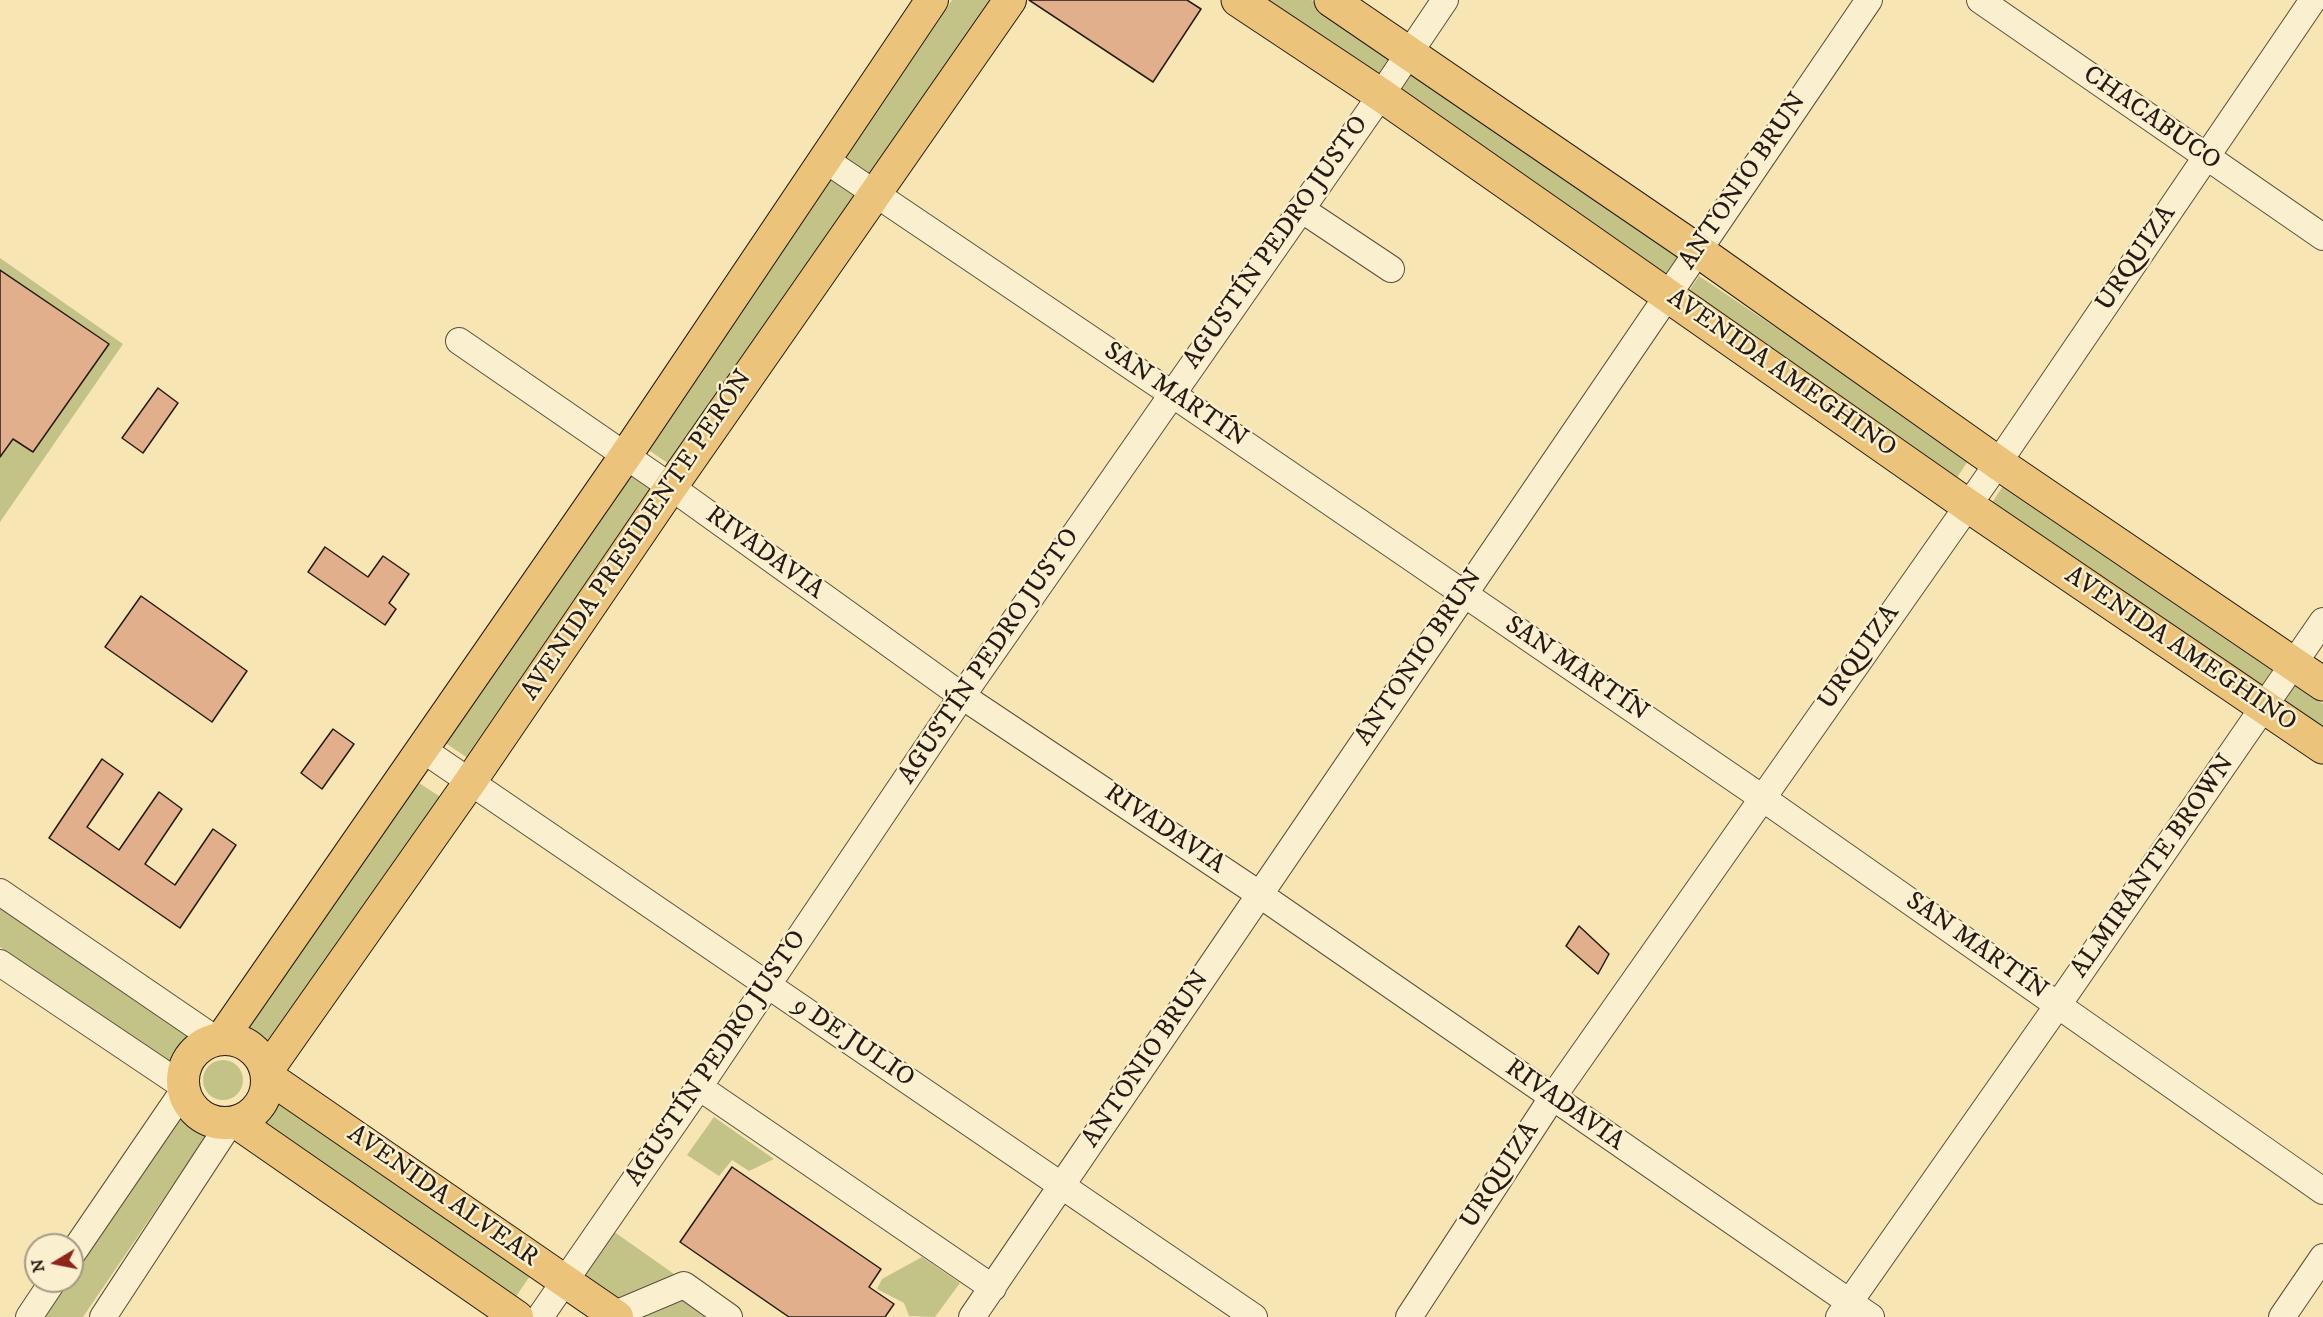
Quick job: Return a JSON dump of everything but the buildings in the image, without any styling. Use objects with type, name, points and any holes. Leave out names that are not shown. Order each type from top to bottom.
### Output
[{"type":"highway","name":"AVENIDA AMEGHINO","points":[[1238,0],[1381,95],[1967,505],[2323,747]]},
{"type":"highway","name":"AVENIDA AMEGHINO","points":[[1331,0],[1697,250],[1998,463],[2323,684]]},
{"type":"main road","points":[[218,1039],[626,455],[932,0]]},
{"type":"main road","name":"AVENIDA PRESIDENTE PERÓN","points":[[267,1074],[1010,0]]},
{"type":"main road","points":[[218,1039],[243,1042],[253,1049],[261,1057],[267,1074],[267,1089],[257,1108],[250,1115],[233,1122],[209,1120],[200,1115],[192,1108],[183,1088],[185,1065],[191,1055],[199,1046],[218,1039]]},
{"type":"main road","name":"AVENIDA ALVEAR","points":[[267,1074],[615,1316]]},
{"type":"main road","points":[[233,1122],[517,1317]]},
{"type":"street","name":"AGUSTÍN PEDRO JUSTO","points":[[540,1317],[699,1087],[962,696],[1445,0]]},
{"type":"street","name":"ANTONIO BRUN","points":[[972,1317],[1869,0]]},
{"type":"street","name":"CHACABUCO","points":[[1980,0],[2323,237]]},
{"type":"street","name":"URQUIZA","points":[[1409,1317],[1552,1098],[1761,797],[1998,463],[2313,0]]},
{"type":"street","name":"SAN MARTÍN","points":[[824,159],[1761,797],[2323,1191]]},
{"type":"street","points":[[1301,209],[1391,269]]},
{"type":"street","name":"RIVADAVIA","points":[[459,341],[626,455],[962,696],[1259,894],[1552,1098],[1844,1310],[1870,1317]]},
{"type":"street","name":"ALMIRANTE BROWN","points":[[1844,1310],[2323,621]]},
{"type":"street","name":"9 DE JULIO","points":[[422,749],[1254,1317]]},
{"type":"street","points":[[0,892],[218,1039]]},
{"type":"street","points":[[0,963],[183,1088],[84,1236]]},
{"type":"street","points":[[699,1087],[993,1288]]},
{"type":"street","points":[[103,1317],[233,1122]]},
{"type":"street","points":[[2282,1317],[2323,1257]]},
{"type":"street","points":[[615,1316],[684,1285],[729,1317]]},
{"type":"street","points":[[29,1317],[45,1293]]},
{"type":"green space","points":[[952,0],[993,0],[872,178],[844,159]]},
{"type":"green space","points":[[1266,0],[1311,0],[1393,54],[1379,75]]},
{"type":"green space","points":[[1410,72],[1681,254],[1667,275],[1396,93]]},
{"type":"green space","points":[[828,175],[856,194],[672,466],[644,447]]},
{"type":"green space","points":[[0,258],[123,344],[0,522]]},
{"type":"green space","points":[[1699,276],[1970,458],[1956,479],[1685,297]]},
{"type":"green space","points":[[628,470],[656,489],[472,761],[444,742]]},
{"type":"green space","points":[[2003,486],[2274,667],[2260,688],[1989,507]]},
{"type":"green space","points":[[2291,682],[2323,704],[2323,734],[2277,703]]},
{"type":"green space","points":[[416,781],[442,798],[269,1051],[243,1034]]},
{"type":"green space","points":[[0,905],[190,1035],[171,1064],[0,947]]},
{"type":"green space","points":[[223,1060],[237,1066],[243,1080],[237,1094],[223,1100],[209,1094],[203,1080],[209,1066]]},
{"type":"green space","points":[[278,1095],[534,1270],[515,1298],[259,1124]]},
{"type":"green space","points":[[182,1110],[210,1130],[83,1317],[42,1317],[58,1293],[84,1293],[84,1254]]},
{"type":"green space","points":[[714,1117],[774,1159],[749,1171],[732,1160],[719,1176],[687,1155]]},
{"type":"green space","points":[[613,1231],[735,1317],[642,1317],[583,1275]]},
{"type":"green space","points":[[922,1257],[960,1283],[935,1317],[909,1316],[904,1303],[877,1289],[882,1279]]}]
